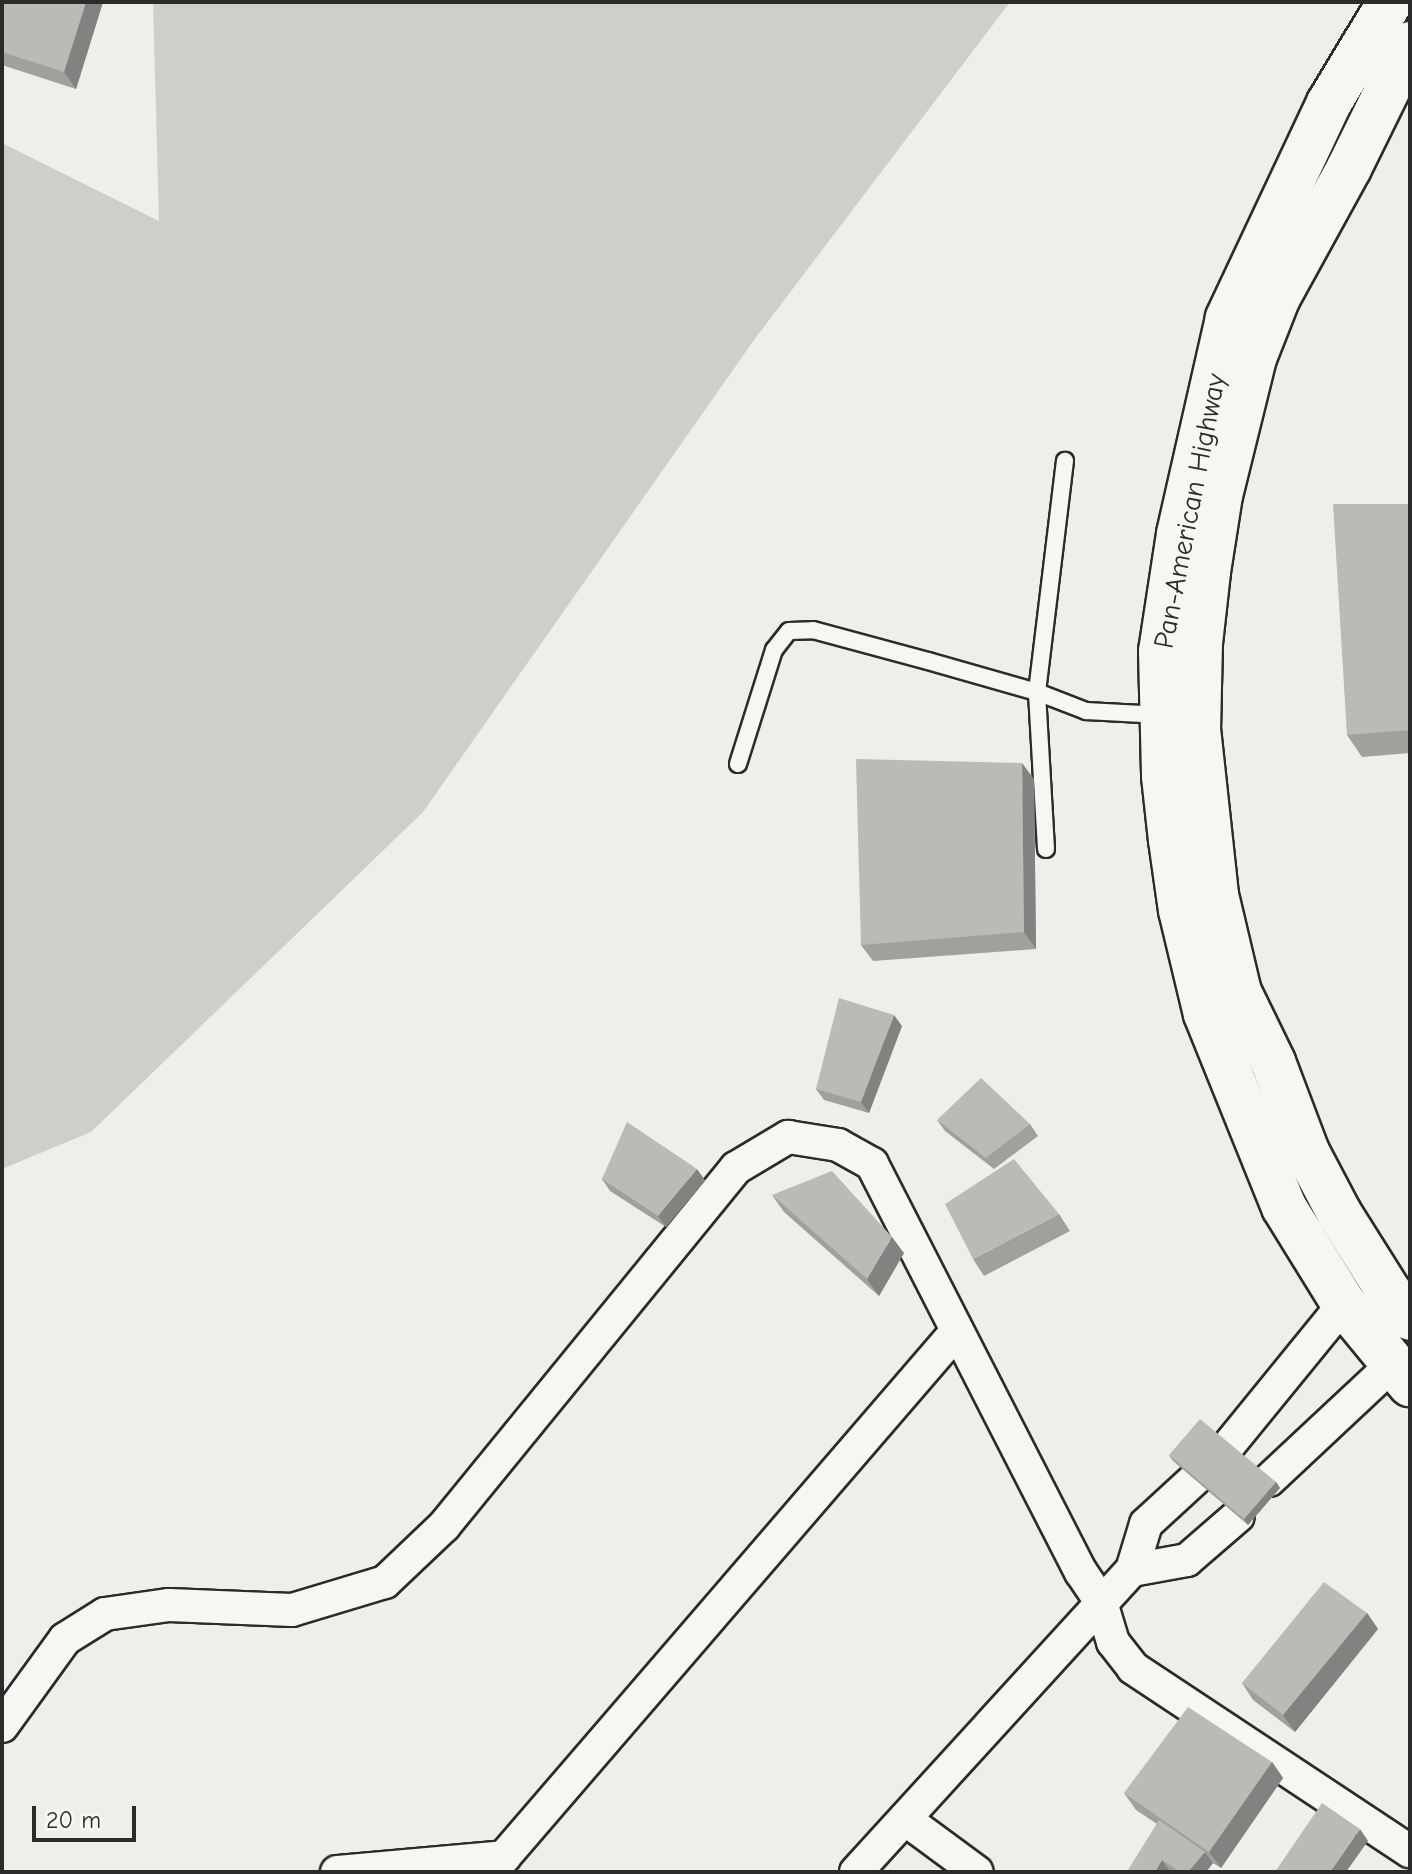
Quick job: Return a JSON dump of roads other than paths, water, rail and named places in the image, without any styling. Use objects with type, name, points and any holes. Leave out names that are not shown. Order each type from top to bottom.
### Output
[{"type":"highway","name":"Pan-American Highway","points":[[1390,2],[1329,103],[1228,318],[1203,421],[1161,651],[1164,776],[1171,840],[1181,910],[1206,1014],[1284,1207],[1344,1304],[1402,1373]]},
{"type":"highway","name":"Pan-American Highway","points":[[1410,44],[1349,168],[1278,297],[1254,358],[1220,495],[1208,572],[1200,643],[1198,729],[1216,895],[1239,992],[1273,1062],[1307,1152],[1390,1294],[1410,1318]]},
{"type":"street","points":[[2,1726],[65,1639],[105,1614],[169,1605],[292,1610],[385,1582],[444,1526],[736,1168],[788,1137],[838,1145],[872,1164],[1081,1572],[1101,1602],[1113,1642],[1133,1668],[1410,1851]]},
{"type":"street","points":[[1229,1445],[1344,1304]]},
{"type":"street","points":[[337,1872],[498,1865],[957,1331]]},
{"type":"street","points":[[1269,1480],[1402,1373]]},
{"type":"street","points":[[856,1872],[1132,1570],[1146,1524],[1195,1479]]},
{"type":"street","points":[[1132,1570],[1187,1560],[1238,1516]]},
{"type":"street","points":[[905,1819],[977,1872]]},
{"type":"lane","points":[[1046,849],[1037,692],[1065,461]]},
{"type":"lane","points":[[738,764],[774,650],[789,631],[813,630],[1037,692],[1086,711],[1163,715]]}]
